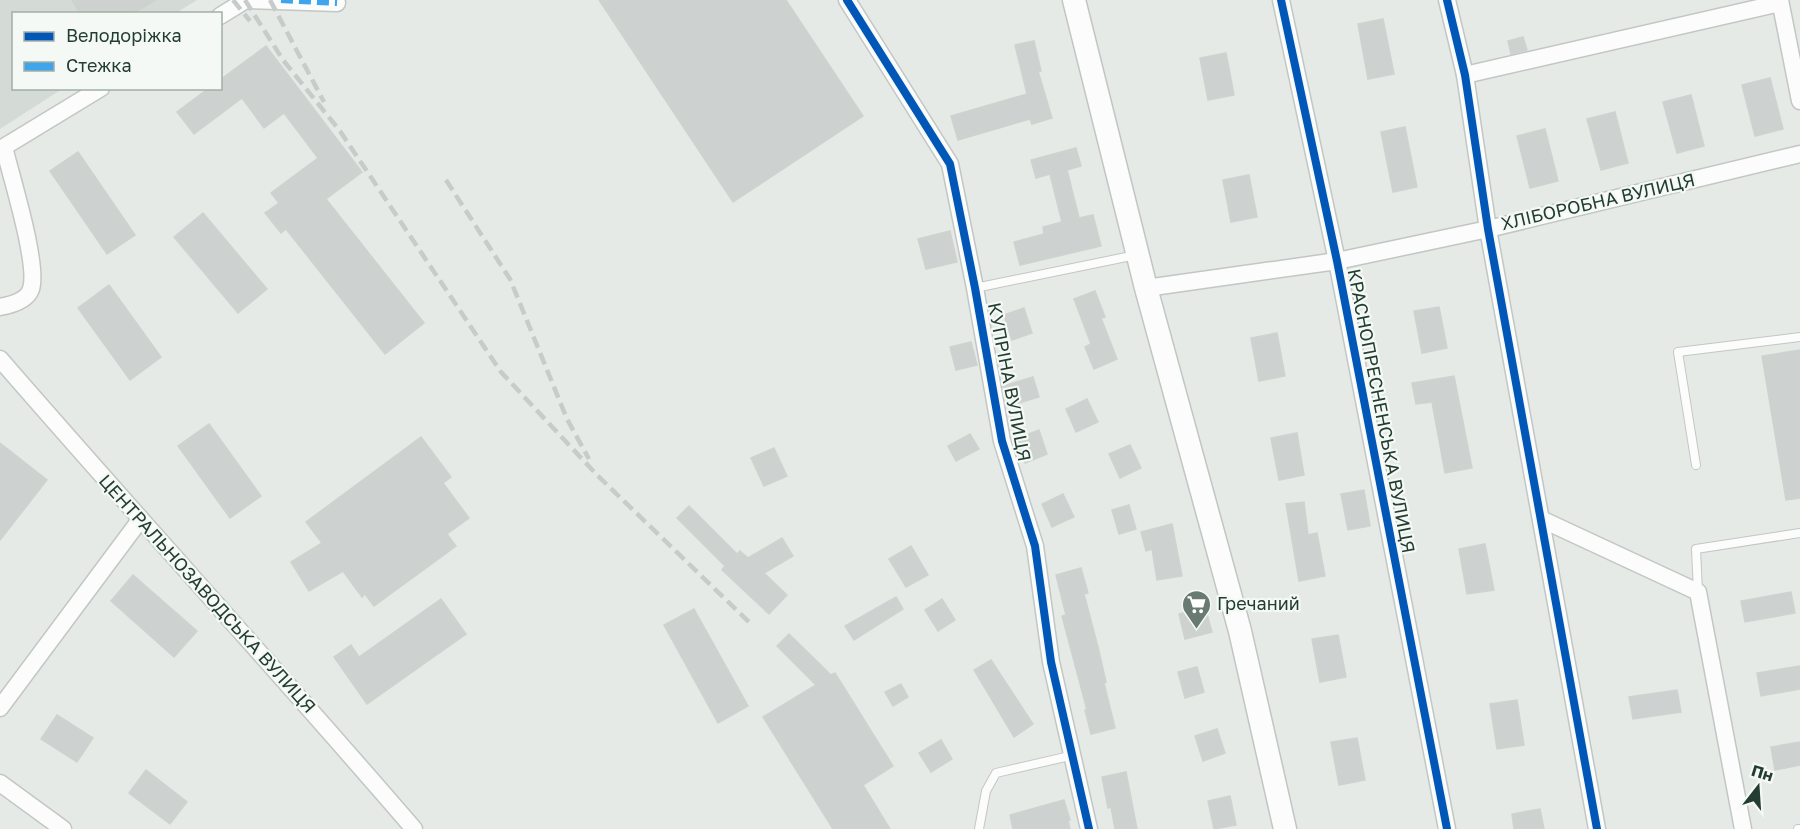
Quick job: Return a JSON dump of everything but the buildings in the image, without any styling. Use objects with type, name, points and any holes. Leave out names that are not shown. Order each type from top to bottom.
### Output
[{"type":"main road","points":[[1074,0],[1146,288],[1239,631],[1285,829]]},
{"type":"street","points":[[222,15],[246,0],[340,2]]},
{"type":"street","name":"КУПРІНА ВУЛИЦЯ","points":[[847,0],[950,164],[1002,441],[1035,546],[1051,662],[1089,829]]},
{"type":"street","name":"КРАСНОПРЕСНЕНСЬКА ВУЛИЦЯ","points":[[1281,0],[1337,261],[1447,829]]},
{"type":"street","points":[[1447,0],[1465,75],[1488,229],[1597,829]]},
{"type":"street","points":[[1465,75],[1780,1],[1800,101]]},
{"type":"street","points":[[0,307],[25,299],[31,289],[33,262],[4,147],[98,90]]},
{"type":"street","name":"ХЛІБОРОБНА ВУЛИЦЯ","points":[[1146,288],[1337,261],[1488,229],[1800,154]]},
{"type":"street","name":"ЦЕНТРАЛЬНОЗАВОДСЬКА ВУЛИЦЯ","points":[[0,359],[414,829]]},
{"type":"street","points":[[1541,519],[1698,592],[1743,829]]},
{"type":"street","points":[[0,708],[140,520]]},
{"type":"street","points":[[0,783],[63,829]]},
{"type":"lane","points":[[975,288],[1138,255]]},
{"type":"lane","points":[[1695,465],[1678,352],[1800,337]]},
{"type":"lane","points":[[1698,592],[1696,549],[1800,533]]},
{"type":"lane","points":[[979,829],[986,791],[996,773],[1074,756]]},
{"type":"shaded area","points":[[0,0],[197,0],[178,12],[12,12],[12,90],[60,90],[0,129]]},
{"type":"railway","points":[[233,0],[250,21]]},
{"type":"railway","points":[[245,0],[283,60],[340,131],[501,372],[597,475],[750,623]]},
{"type":"railway","points":[[270,0],[324,102]]},
{"type":"railway","points":[[446,180],[510,279],[567,419],[589,459]]},
{"type":"marked path","points":[[281,0],[337,3]]},
{"type":"cycle path","points":[[847,0],[950,164],[1002,441],[1035,546],[1051,662],[1089,829]]},
{"type":"cycle path","points":[[1281,0],[1337,261],[1447,829]]},
{"type":"cycle path","points":[[1447,0],[1465,75],[1488,229],[1597,829]]},
{"type":"place","name":"Гречаний","points":[[1196,630]]}]
